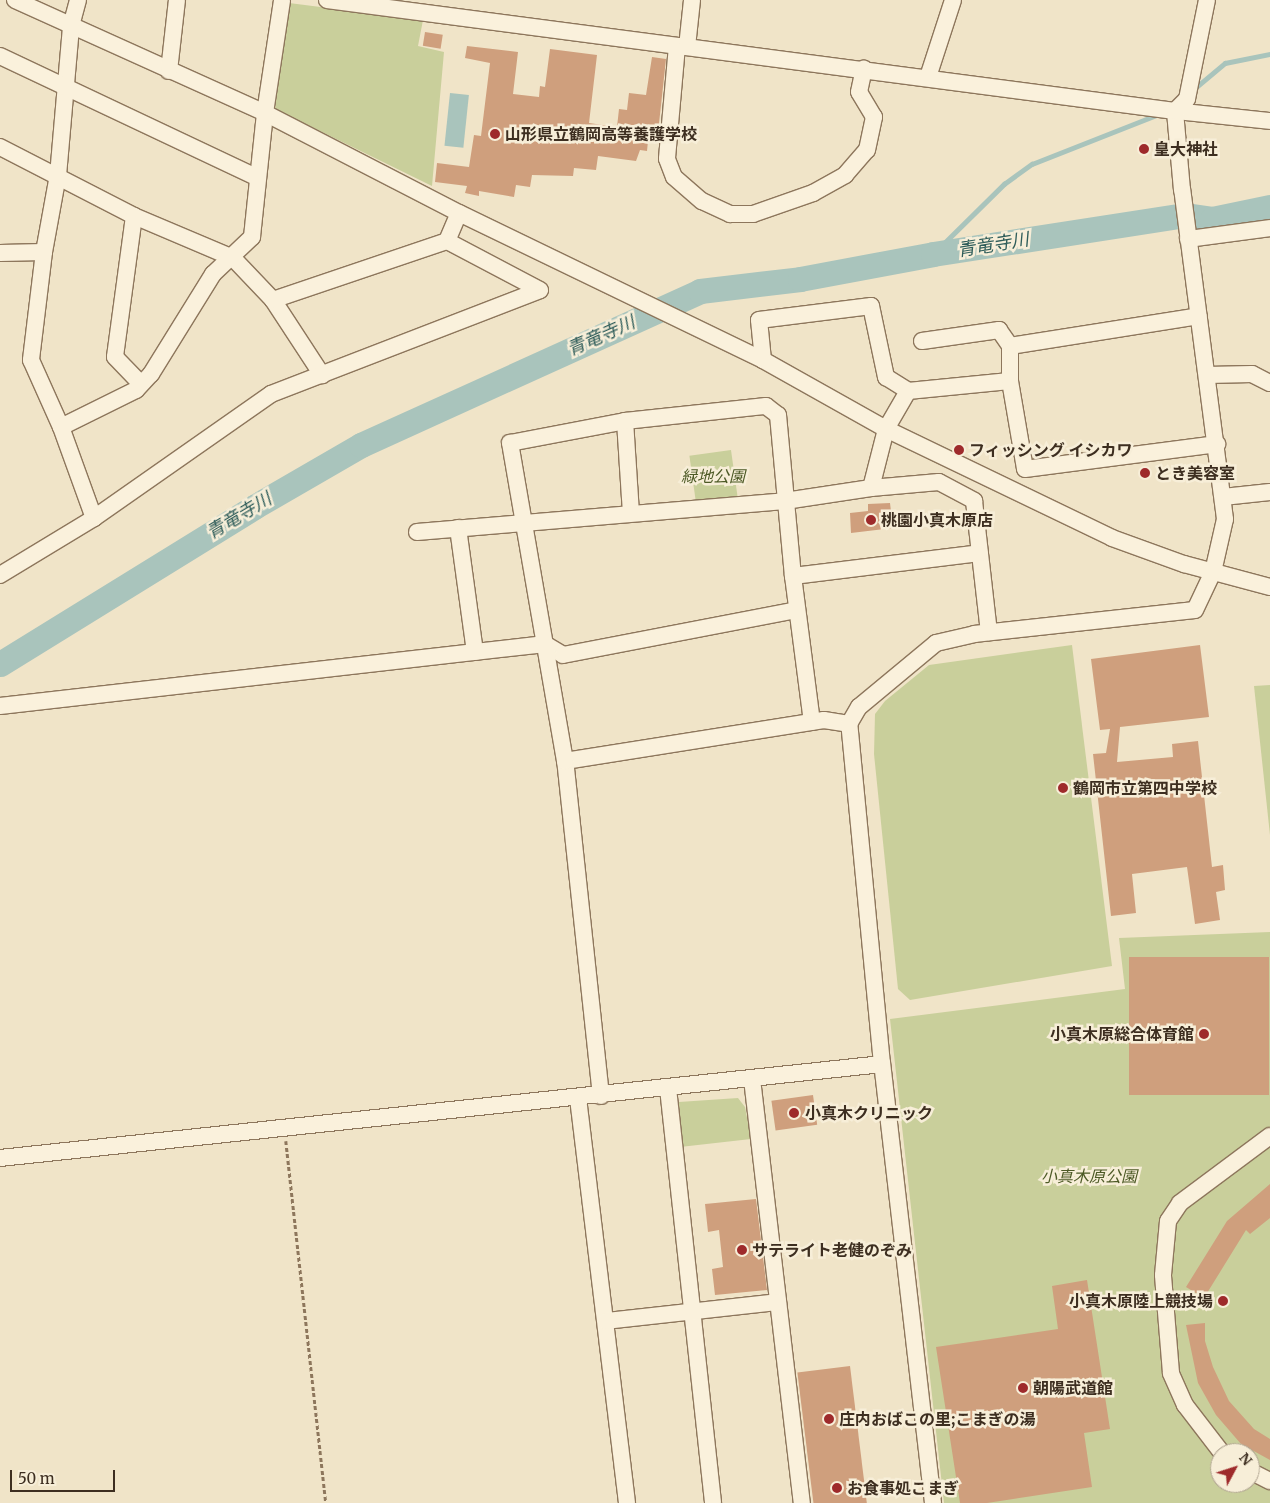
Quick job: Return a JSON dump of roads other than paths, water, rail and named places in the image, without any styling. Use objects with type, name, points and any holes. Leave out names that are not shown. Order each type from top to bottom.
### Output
[{"type":"street","points":[[15,0],[71,27],[264,112],[459,213],[762,360],[886,429],[1112,538],[1213,572],[1270,587]]},
{"type":"street","points":[[78,0],[71,27],[58,175],[44,252],[31,360],[61,426],[94,518]]},
{"type":"street","points":[[170,71],[177,0]]},
{"type":"street","points":[[61,426],[136,390],[213,274],[233,258],[252,237],[264,112],[282,0]]},
{"type":"street","points":[[327,0],[434,7],[682,47],[928,77],[1175,112],[1270,121]]},
{"type":"street","points":[[692,0],[682,47],[667,159],[674,177],[702,201],[730,214],[753,214],[813,193],[845,175],[867,150],[874,116],[859,92],[864,69]]},
{"type":"street","points":[[928,77],[953,0]]},
{"type":"street","points":[[933,1503],[882,1064],[848,724],[859,706],[936,643],[989,632],[1195,610],[1213,572],[1225,519],[1217,444],[1188,239],[1175,112],[1187,99],[1206,0]]},
{"type":"street","points":[[0,56],[67,86],[258,178]]},
{"type":"street","points":[[0,146],[134,216],[233,258],[273,300],[322,375]]},
{"type":"street","points":[[447,241],[459,213]]},
{"type":"street","points":[[134,216],[116,357],[141,384]]},
{"type":"street","points":[[1188,239],[1270,228]]},
{"type":"street","points":[[0,575],[94,518],[271,394],[540,290],[447,241],[273,300]]},
{"type":"street","points":[[0,253],[44,252]]},
{"type":"street","points":[[762,360],[759,320],[871,306],[886,377],[908,391],[1010,381]]},
{"type":"street","points":[[1010,346],[1199,316]]},
{"type":"street","points":[[922,341],[999,330],[1010,346],[1010,381],[1025,469],[1217,444]]},
{"type":"street","points":[[1207,375],[1252,374],[1270,382]]},
{"type":"street","points":[[871,488],[886,429],[908,391]]},
{"type":"street","points":[[601,1096],[565,761],[526,522],[510,443],[625,421],[766,406],[778,414],[793,576],[812,722]]},
{"type":"street","points":[[625,421],[631,513]]},
{"type":"street","points":[[417,532],[785,501],[871,488],[939,482],[974,501],[989,632]]},
{"type":"street","points":[[1223,497],[1270,492]]},
{"type":"street","points":[[458,528],[475,652]]},
{"type":"street","points":[[793,576],[980,554]]},
{"type":"street","points":[[0,706],[545,644],[563,656],[797,610]]},
{"type":"street","points":[[565,761],[812,722],[836,720],[848,724]]},
{"type":"street","points":[[0,1158],[284,1127],[601,1096],[882,1064]]},
{"type":"street","points":[[752,1079],[802,1503]]},
{"type":"street","points":[[668,1088],[713,1503]]},
{"type":"street","points":[[578,1098],[627,1503]]},
{"type":"street","points":[[1214,1443],[1185,1406],[1171,1373],[1163,1275],[1168,1221],[1180,1203],[1270,1136]]},
{"type":"street","points":[[606,1321],[778,1302]]},
{"type":"water","points":[[450,93],[469,95],[463,148],[444,146]]},
{"type":"waterway","points":[[1194,89],[1225,63],[1270,54]]},
{"type":"waterway","points":[[933,254],[1004,184],[1032,164],[1159,114]]},
{"type":"waterway","name":"青竜寺川","points":[[0,664],[254,507],[361,445],[700,291],[800,279],[933,254],[1184,215],[1212,219],[1270,207]]},
{"type":"place","name":"山形県立鶴岡高等養護学校","points":[[495,134]]},
{"type":"place","name":"皇大神社","points":[[1144,149]]},
{"type":"place","name":"フィッシング イシカワ","points":[[959,450]]},
{"type":"place","name":"とき美容室","points":[[1145,473]]},
{"type":"place","name":"桃園小真木原店","points":[[871,520]]},
{"type":"place","name":"鶴岡市立第四中学校","points":[[1063,788]]},
{"type":"place","name":"小真木原総合体育館","points":[[1204,1034]]},
{"type":"place","name":"小真木クリニック","points":[[794,1113]]},
{"type":"place","name":"サテライト老健のぞみ","points":[[742,1250]]},
{"type":"place","name":"小真木原陸上競技場","points":[[1223,1301]]},
{"type":"place","name":"朝陽武道館","points":[[1023,1388]]},
{"type":"place","name":"庄内おばこの里;こまぎの湯","points":[[829,1419]]},
{"type":"place","name":"お食事処こまぎ","points":[[837,1488]]},
{"type":"park label","name":"緑地公園","points":[[713,476]]},
{"type":"park label","name":"小真木原公園","points":[[1089,1176]]}]
